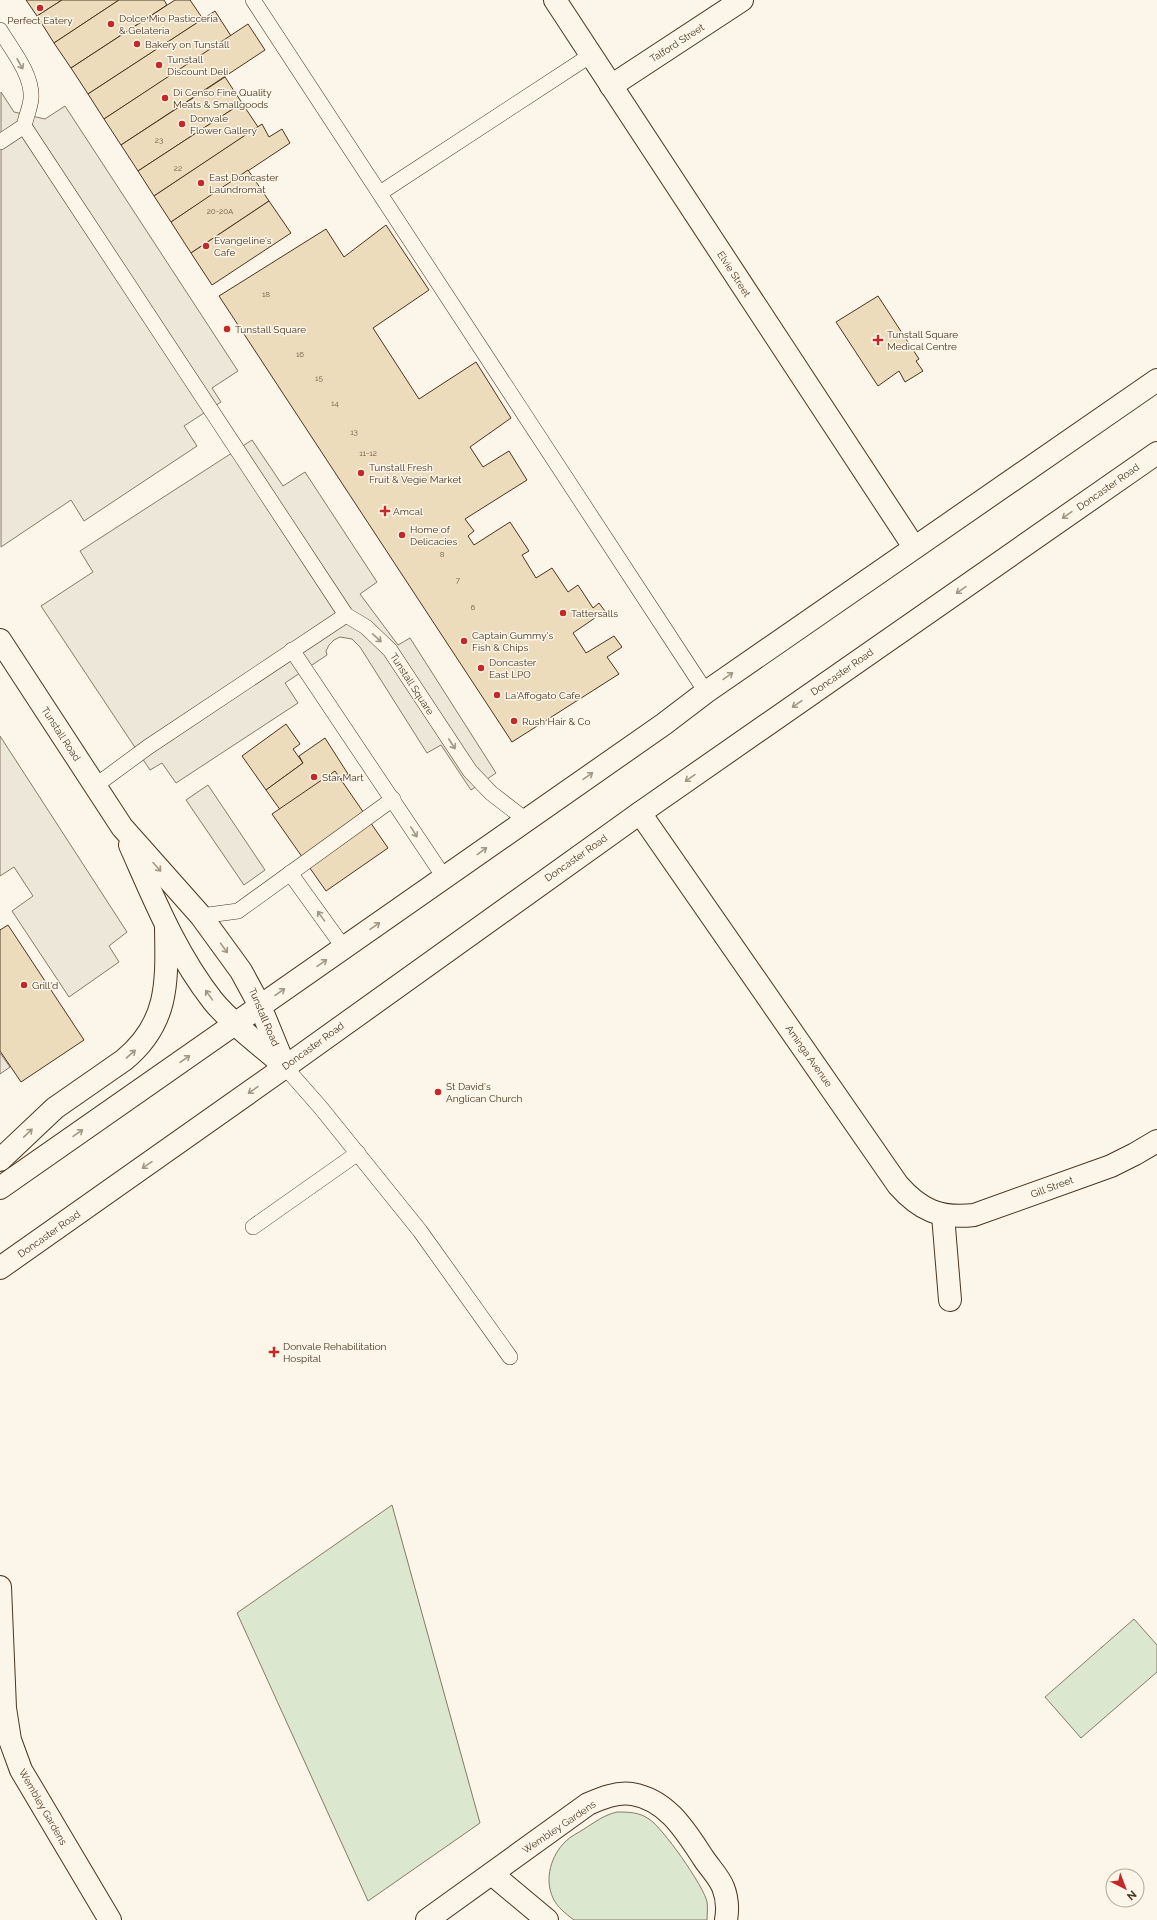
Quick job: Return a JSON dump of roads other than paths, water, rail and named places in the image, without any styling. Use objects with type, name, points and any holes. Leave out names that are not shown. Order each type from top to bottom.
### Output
[{"type":"street","name":"Elvie Street","points":[[555,0],[914,547]]},
{"type":"street","name":"Talford Street","points":[[611,86],[742,0]]},
{"type":"street","points":[[0,1188],[664,724],[706,692],[1157,380]]},
{"type":"street","name":"Doncaster Road","points":[[0,1268],[285,1067],[640,813],[1157,453]]},
{"type":"street","name":"Tunstall Road","points":[[0,640],[122,827],[201,916],[241,971],[260,1006],[285,1067]]},
{"type":"street","name":"Aminga Avenue","points":[[640,813],[898,1185],[918,1204],[943,1215]]},
{"type":"street","name":"Tunstall Road","points":[[122,827],[166,928],[214,1001],[285,1067]]},
{"type":"street","name":"Tunstall Road","points":[[0,1160],[55,1108],[134,1052],[148,1034],[159,1015],[163,1002],[166,928]]},
{"type":"street","name":"Gill Street","points":[[943,1215],[974,1215],[1111,1166],[1157,1141]]},
{"type":"street","points":[[943,1215],[950,1300]]},
{"type":"street","name":"Wembley Gardens","points":[[0,1587],[4,1708],[10,1740],[21,1770],[110,1920]]},
{"type":"street","name":"Wembley Gardens","points":[[427,1920],[588,1804],[608,1796],[631,1794],[649,1799],[664,1808],[680,1824],[723,1886],[727,1901],[726,1920]]},
{"type":"street","points":[[492,1874],[547,1920]]},
{"type":"lane","points":[[253,0],[706,692]]},
{"type":"lane","points":[[0,30],[22,67],[29,84],[31,97],[24,126],[0,142]]},
{"type":"lane","points":[[380,193],[591,55]]},
{"type":"lane","name":"Tunstall Square","points":[[24,126],[346,615],[366,627],[390,650],[470,771],[491,793],[526,820]]},
{"type":"lane","points":[[95,786],[148,747],[346,615]]},
{"type":"lane","points":[[292,650],[444,877]]},
{"type":"lane","points":[[201,916],[238,911],[393,799]]},
{"type":"lane","points":[[290,873],[344,948]]},
{"type":"lane","points":[[285,1067],[358,1153],[437,1253],[510,1357]]},
{"type":"lane","points":[[253,1227],[358,1153]]},
{"type":"place","name":"Perfect Eatery","points":[[40,8]]},
{"type":"place","name":"Dolce Mio Pasticceria & Gelateria","points":[[111,24]]},
{"type":"place","name":"Bakery on Tunstall","points":[[137,44]]},
{"type":"place","name":"Tunstall Discount Deli","points":[[159,65]]},
{"type":"place","name":"Di Censo Fine Quality Meats & Smallgoods","points":[[165,98]]},
{"type":"place","name":"Donvale Flower Gallery","points":[[182,124]]},
{"type":"place","name":"East Doncaster Laundromat","points":[[201,183]]},
{"type":"place","name":"Evangeline's Cafe","points":[[206,246]]},
{"type":"place","name":"Tunstall Square","points":[[227,329]]},
{"type":"place","name":"Tunstall Square Medical Centre","points":[[878,340]]},
{"type":"place","name":"Tunstall Fresh Fruit & Vegie Market","points":[[361,473]]},
{"type":"place","name":"Amcal","points":[[385,511]]},
{"type":"place","name":"Home of Delicacies","points":[[402,535]]},
{"type":"place","name":"Tattersalls","points":[[563,613]]},
{"type":"place","name":"Captain Gummy's Fish & Chips","points":[[464,641]]},
{"type":"place","name":"Doncaster East LPO","points":[[481,668]]},
{"type":"place","name":"La'Affogato Cafe","points":[[497,695]]},
{"type":"place","name":"Rush Hair & Co","points":[[514,721]]},
{"type":"place","name":"Star Mart","points":[[314,777]]},
{"type":"place","name":"Grill'd","points":[[24,985]]},
{"type":"place","name":"St David's Anglican Church","points":[[438,1092]]},
{"type":"place","name":"Donvale Rehabilitation Hospital","points":[[274,1352]]}]
